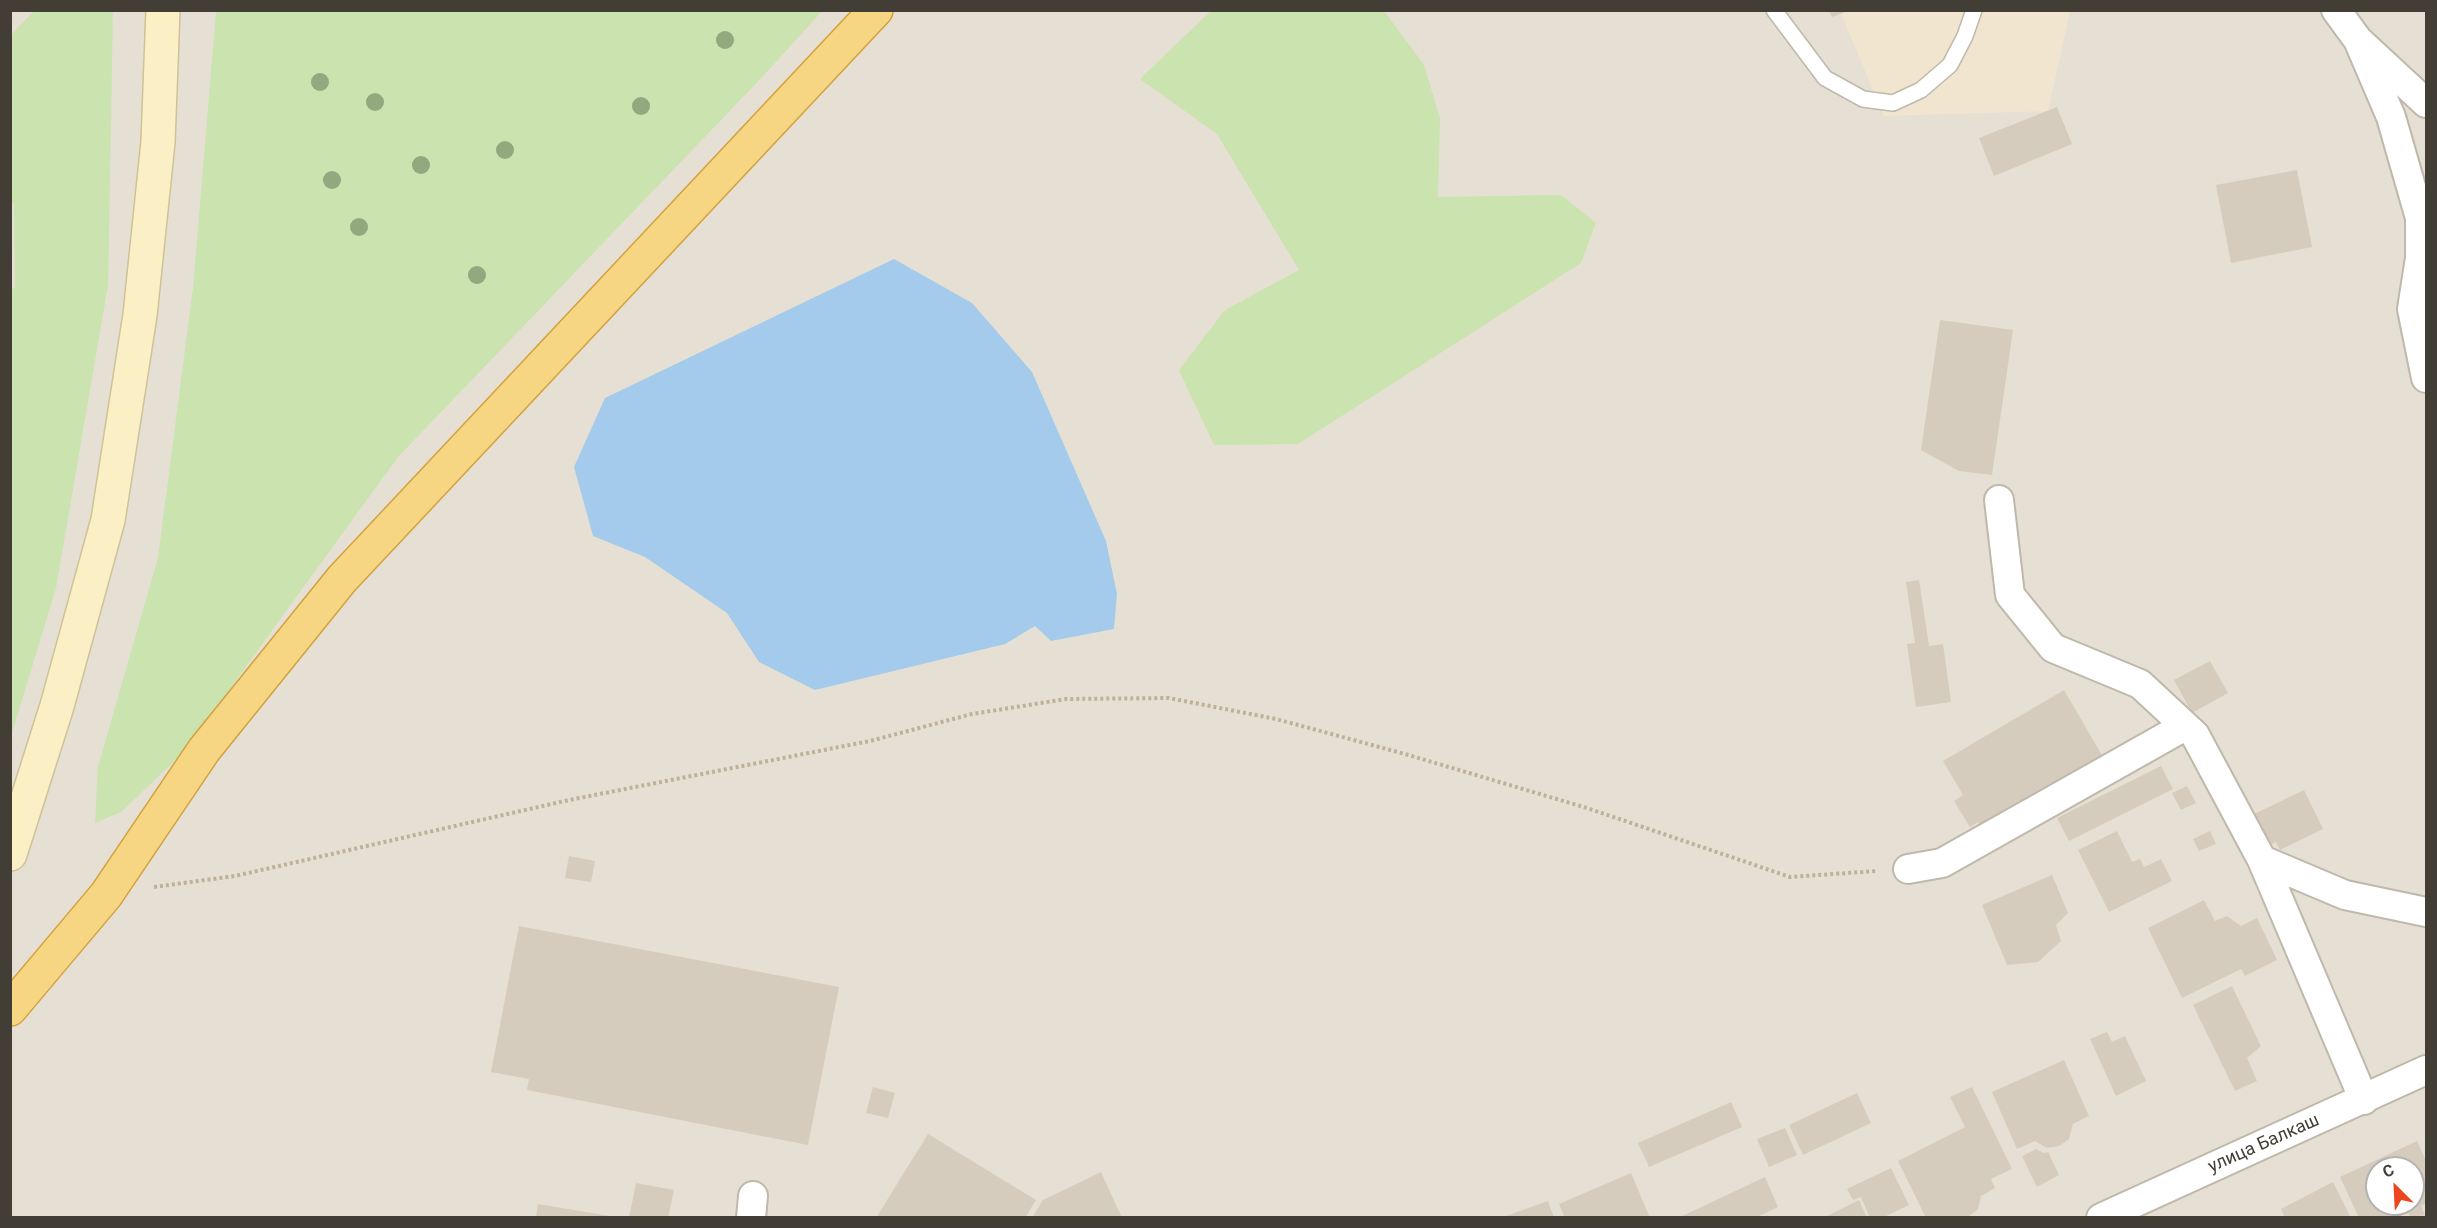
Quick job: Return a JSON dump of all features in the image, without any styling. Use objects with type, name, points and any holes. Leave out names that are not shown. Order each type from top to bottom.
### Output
[{"type":"highway","points":[[10,1009],[106,894],[204,750],[342,579],[876,10]]},
{"type":"main road","points":[[10,854],[57,706],[108,520],[140,315],[158,142],[163,10]]},
{"type":"street","points":[[2336,10],[2358,40],[2427,104]]},
{"type":"street","points":[[2358,40],[2391,117],[2423,216],[2420,258],[2412,309],[2427,378]]},
{"type":"street","points":[[1999,500],[2010,596],[2053,648],[2140,684],[2195,735],[2262,860],[2364,1100]]},
{"type":"street","points":[[1908,869],[1942,863],[2185,726]]},
{"type":"street","points":[[2262,860],[2345,895],[2427,912]]},
{"type":"street","name":"улица Балкаш","points":[[2101,1218],[2427,1070]]},
{"type":"lane","points":[[1774,10],[1825,78],[1863,99],[1893,103],[1921,90],[1950,65],[1965,36],[1974,10]]},
{"type":"path","points":[[106,894],[235,876],[569,800],[870,741],[972,714],[1066,699],[1169,698],[1276,719],[1587,808],[1790,877],[1908,869]]},
{"type":"shaded area","points":[[10,11],[2426,11],[2426,1217],[11,1217]]},
{"type":"shaded area","points":[[1840,11],[2070,11],[2048,111],[1884,116]]},
{"type":"green space","points":[[34,11],[113,11],[108,285],[56,588],[11,736],[10,290],[15,287],[14,203],[10,203],[10,36]]},
{"type":"green space","points":[[216,11],[822,11],[765,74],[397,458],[184,752],[121,812],[95,823],[98,767],[158,558],[193,288]]},
{"type":"green space","points":[[1211,11],[1384,11],[1424,65],[1440,119],[1438,197],[1561,195],[1596,223],[1581,263],[1298,444],[1214,445],[1179,370],[1225,310],[1299,270],[1217,134],[1140,79]]},
{"type":"water","points":[[894,259],[972,303],[1032,372],[1106,541],[1117,594],[1114,629],[1051,641],[1035,626],[1005,644],[815,690],[759,662],[727,613],[645,557],[593,536],[574,467],[605,398]]},
{"type":"building","points":[[1829,10],[1848,10],[1848,11],[1832,17]]},
{"type":"building","points":[[2057,107],[2072,144],[1994,176],[1979,138]]},
{"type":"building","points":[[2297,170],[2312,247],[2231,263],[2216,185]]},
{"type":"building","points":[[1940,320],[2013,330],[1992,475],[1959,471],[1921,450]]},
{"type":"building","points":[[1919,580],[1929,646],[1943,644],[1951,702],[1916,707],[1907,644],[1915,643],[1906,582]]},
{"type":"building","points":[[2210,661],[2228,693],[2192,713],[2174,680]]},
{"type":"building","points":[[2064,690],[2103,757],[1983,829],[1978,822],[1970,827],[1954,801],[1963,795],[1943,761]]},
{"type":"building","points":[[2161,766],[2173,789],[2069,841],[2057,818]]},
{"type":"building","points":[[2187,786],[2196,803],[2181,810],[2172,793]]},
{"type":"building","points":[[2304,790],[2323,829],[2280,850],[2276,842],[2263,848],[2248,817]]},
{"type":"building","points":[[2117,831],[2132,862],[2140,859],[2144,867],[2161,859],[2172,881],[2109,912],[2078,850]]},
{"type":"building","points":[[2210,831],[2216,844],[2199,851],[2193,839]]},
{"type":"building","points":[[569,856],[595,861],[591,882],[565,878]]},
{"type":"building","points":[[2052,875],[2068,913],[2056,925],[2061,941],[2038,962],[2007,965],[1982,905]]},
{"type":"building","points":[[2204,900],[2215,921],[2227,916],[2241,926],[2257,918],[2277,960],[2245,976],[2241,969],[2182,998],[2148,928]]},
{"type":"building","points":[[519,926],[839,987],[808,1145],[527,1090],[529,1079],[491,1072]]},
{"type":"building","points":[[2232,986],[2261,1046],[2247,1058],[2257,1081],[2235,1091],[2193,1005]]},
{"type":"building","points":[[2107,1032],[2112,1042],[2125,1036],[2146,1081],[2116,1096],[2090,1039]]},
{"type":"building","points":[[2064,1060],[2089,1116],[2073,1124],[2069,1139],[2059,1146],[2047,1148],[2035,1141],[2017,1149],[1992,1092]]},
{"type":"building","points":[[873,1087],[895,1093],[888,1118],[866,1113]]},
{"type":"building","points":[[1972,1087],[2012,1169],[1991,1179],[1995,1188],[1981,1196],[1978,1209],[1969,1216],[1926,1218],[1898,1161],[1965,1127],[1950,1097]]},
{"type":"building","points":[[1857,1093],[1871,1123],[1803,1155],[1789,1125]]},
{"type":"building","points":[[1731,1102],[1742,1127],[1649,1167],[1638,1143]]},
{"type":"building","points":[[1785,1128],[1797,1155],[1769,1167],[1757,1139]]},
{"type":"building","points":[[928,1134],[1036,1200],[1025,1218],[876,1218]]},
{"type":"building","points":[[2417,1141],[2424,1156],[2385,1156]]},
{"type":"building","points":[[2036,1149],[2044,1153],[2048,1152],[2059,1175],[2037,1187],[2022,1156]]},
{"type":"building","points":[[2425,1159],[2426,1161],[2425,1204]]},
{"type":"building","points":[[2365,1165],[2365,1216],[2400,1216],[2396,1218],[2359,1218],[2340,1177]]},
{"type":"building","points":[[1891,1168],[1909,1205],[1882,1218],[1870,1218],[1861,1197],[1853,1200],[1847,1189]]},
{"type":"building","points":[[1101,1172],[1122,1218],[1032,1218],[1043,1200]]},
{"type":"building","points":[[1631,1173],[1650,1218],[1565,1218],[1559,1204]]},
{"type":"building","points":[[1765,1177],[1778,1207],[1755,1218],[1678,1218]]},
{"type":"building","points":[[2333,1182],[2351,1218],[2285,1218],[2281,1209]]},
{"type":"building","points":[[636,1183],[674,1190],[668,1218],[629,1218]]},
{"type":"building","points":[[1859,1200],[1867,1218],[1823,1218]]},
{"type":"building","points":[[1548,1201],[1554,1218],[1503,1218],[1503,1217]]},
{"type":"building","points":[[538,1204],[610,1216],[610,1218],[536,1218]]}]
